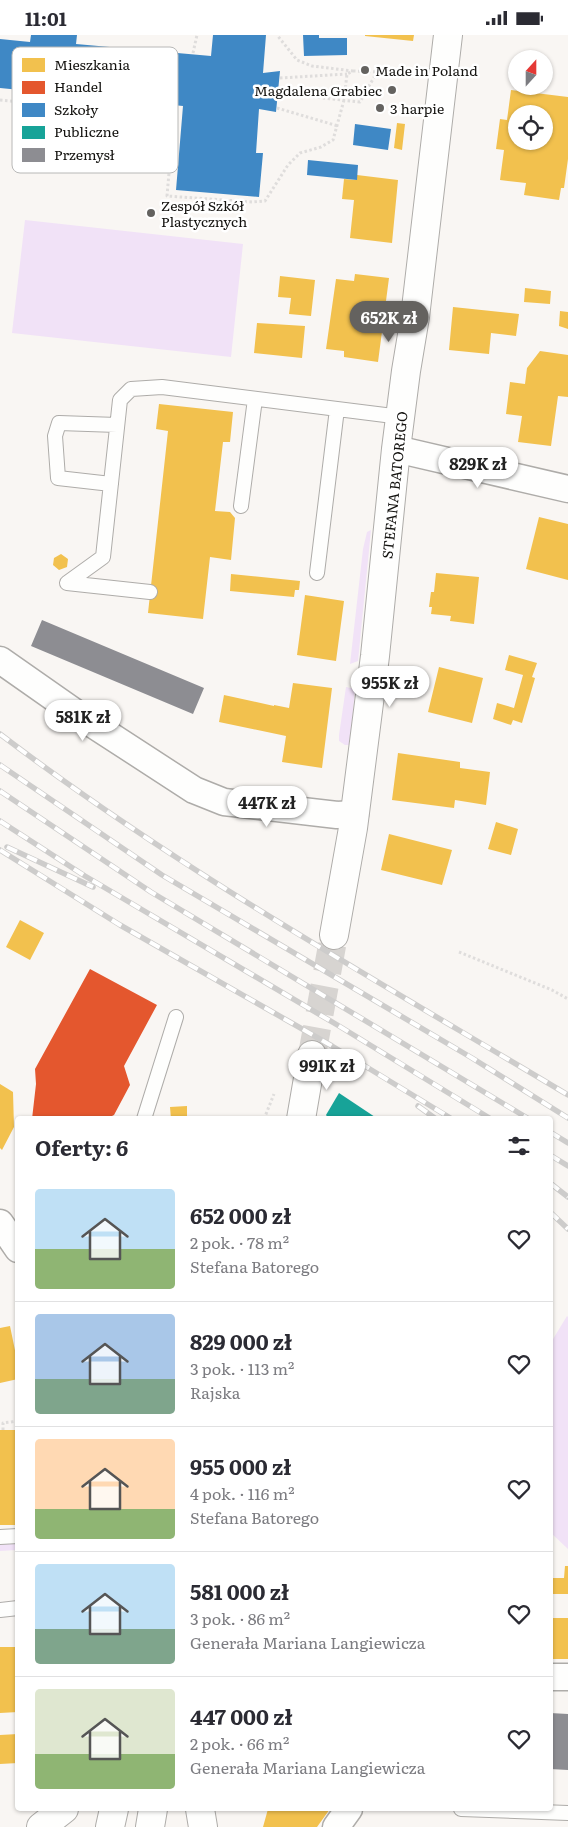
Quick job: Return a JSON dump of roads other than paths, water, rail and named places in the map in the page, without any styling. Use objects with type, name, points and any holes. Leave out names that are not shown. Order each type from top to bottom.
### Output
[{"type":"street","name":"STEFANA BATOREGO","points":[[334,935],[355,814],[380,613],[396,449],[415,317],[448,35]]},
{"type":"street","points":[[396,449],[568,489]]},
{"type":"street","points":[[0,659],[80,716],[194,790],[224,801],[337,815],[355,814]]},
{"type":"street","points":[[302,1116],[312,1055]]},
{"type":"street","points":[[0,1223],[15,1245]]},
{"type":"street","points":[[553,1677],[568,1677]]},
{"type":"street","points":[[41,1827],[61,1811]]},
{"type":"street","points":[[110,1827],[114,1811]]},
{"type":"street","points":[[150,1827],[153,1811]]},
{"type":"street","points":[[200,1811],[203,1827]]},
{"type":"street","points":[[336,1827],[348,1811]]},
{"type":"lane","points":[[150,592],[67,583],[103,557],[120,400],[131,389],[162,387],[401,417]]},
{"type":"lane","points":[[241,506],[254,399]]},
{"type":"lane","points":[[317,573],[337,409]]},
{"type":"lane","points":[[111,484],[58,478],[55,436],[59,423],[117,425]]},
{"type":"lane","points":[[145,1116],[176,1017]]},
{"type":"lane","points":[[0,1537],[15,1536]]},
{"type":"lane","points":[[0,1611],[15,1608]]},
{"type":"lane","points":[[514,1811],[568,1813]]},
{"type":"tunnel","points":[[312,1055],[334,935]]},
{"type":"railway","points":[[0,734],[137,832],[208,878],[351,966],[568,1095]]},
{"type":"railway","points":[[0,765],[162,875],[472,1058],[568,1118]]},
{"type":"railway","points":[[0,791],[151,892],[524,1116]]},
{"type":"railway","points":[[0,821],[85,876],[339,1026],[486,1116]]},
{"type":"railway","points":[[7,847],[93,887]]},
{"type":"railway","points":[[0,850],[120,925],[332,1046],[447,1116]]},
{"type":"railway","points":[[418,1106],[432,1116]]},
{"type":"railway","points":[[553,1134],[568,1143]]},
{"type":"railway","points":[[553,1157],[568,1166]]},
{"type":"railway","points":[[553,1185],[568,1197]]},
{"type":"railway","points":[[553,1215],[568,1229]]},
{"type":"place","name":"Made in Poland","points":[[365,70]]},
{"type":"place","name":"Magdalena Grabiec","points":[[392,90]]},
{"type":"place","name":"3 harpie","points":[[380,108]]},
{"type":"place","name":"Zespół Szkół Plastycznych","points":[[151,213]]}]
